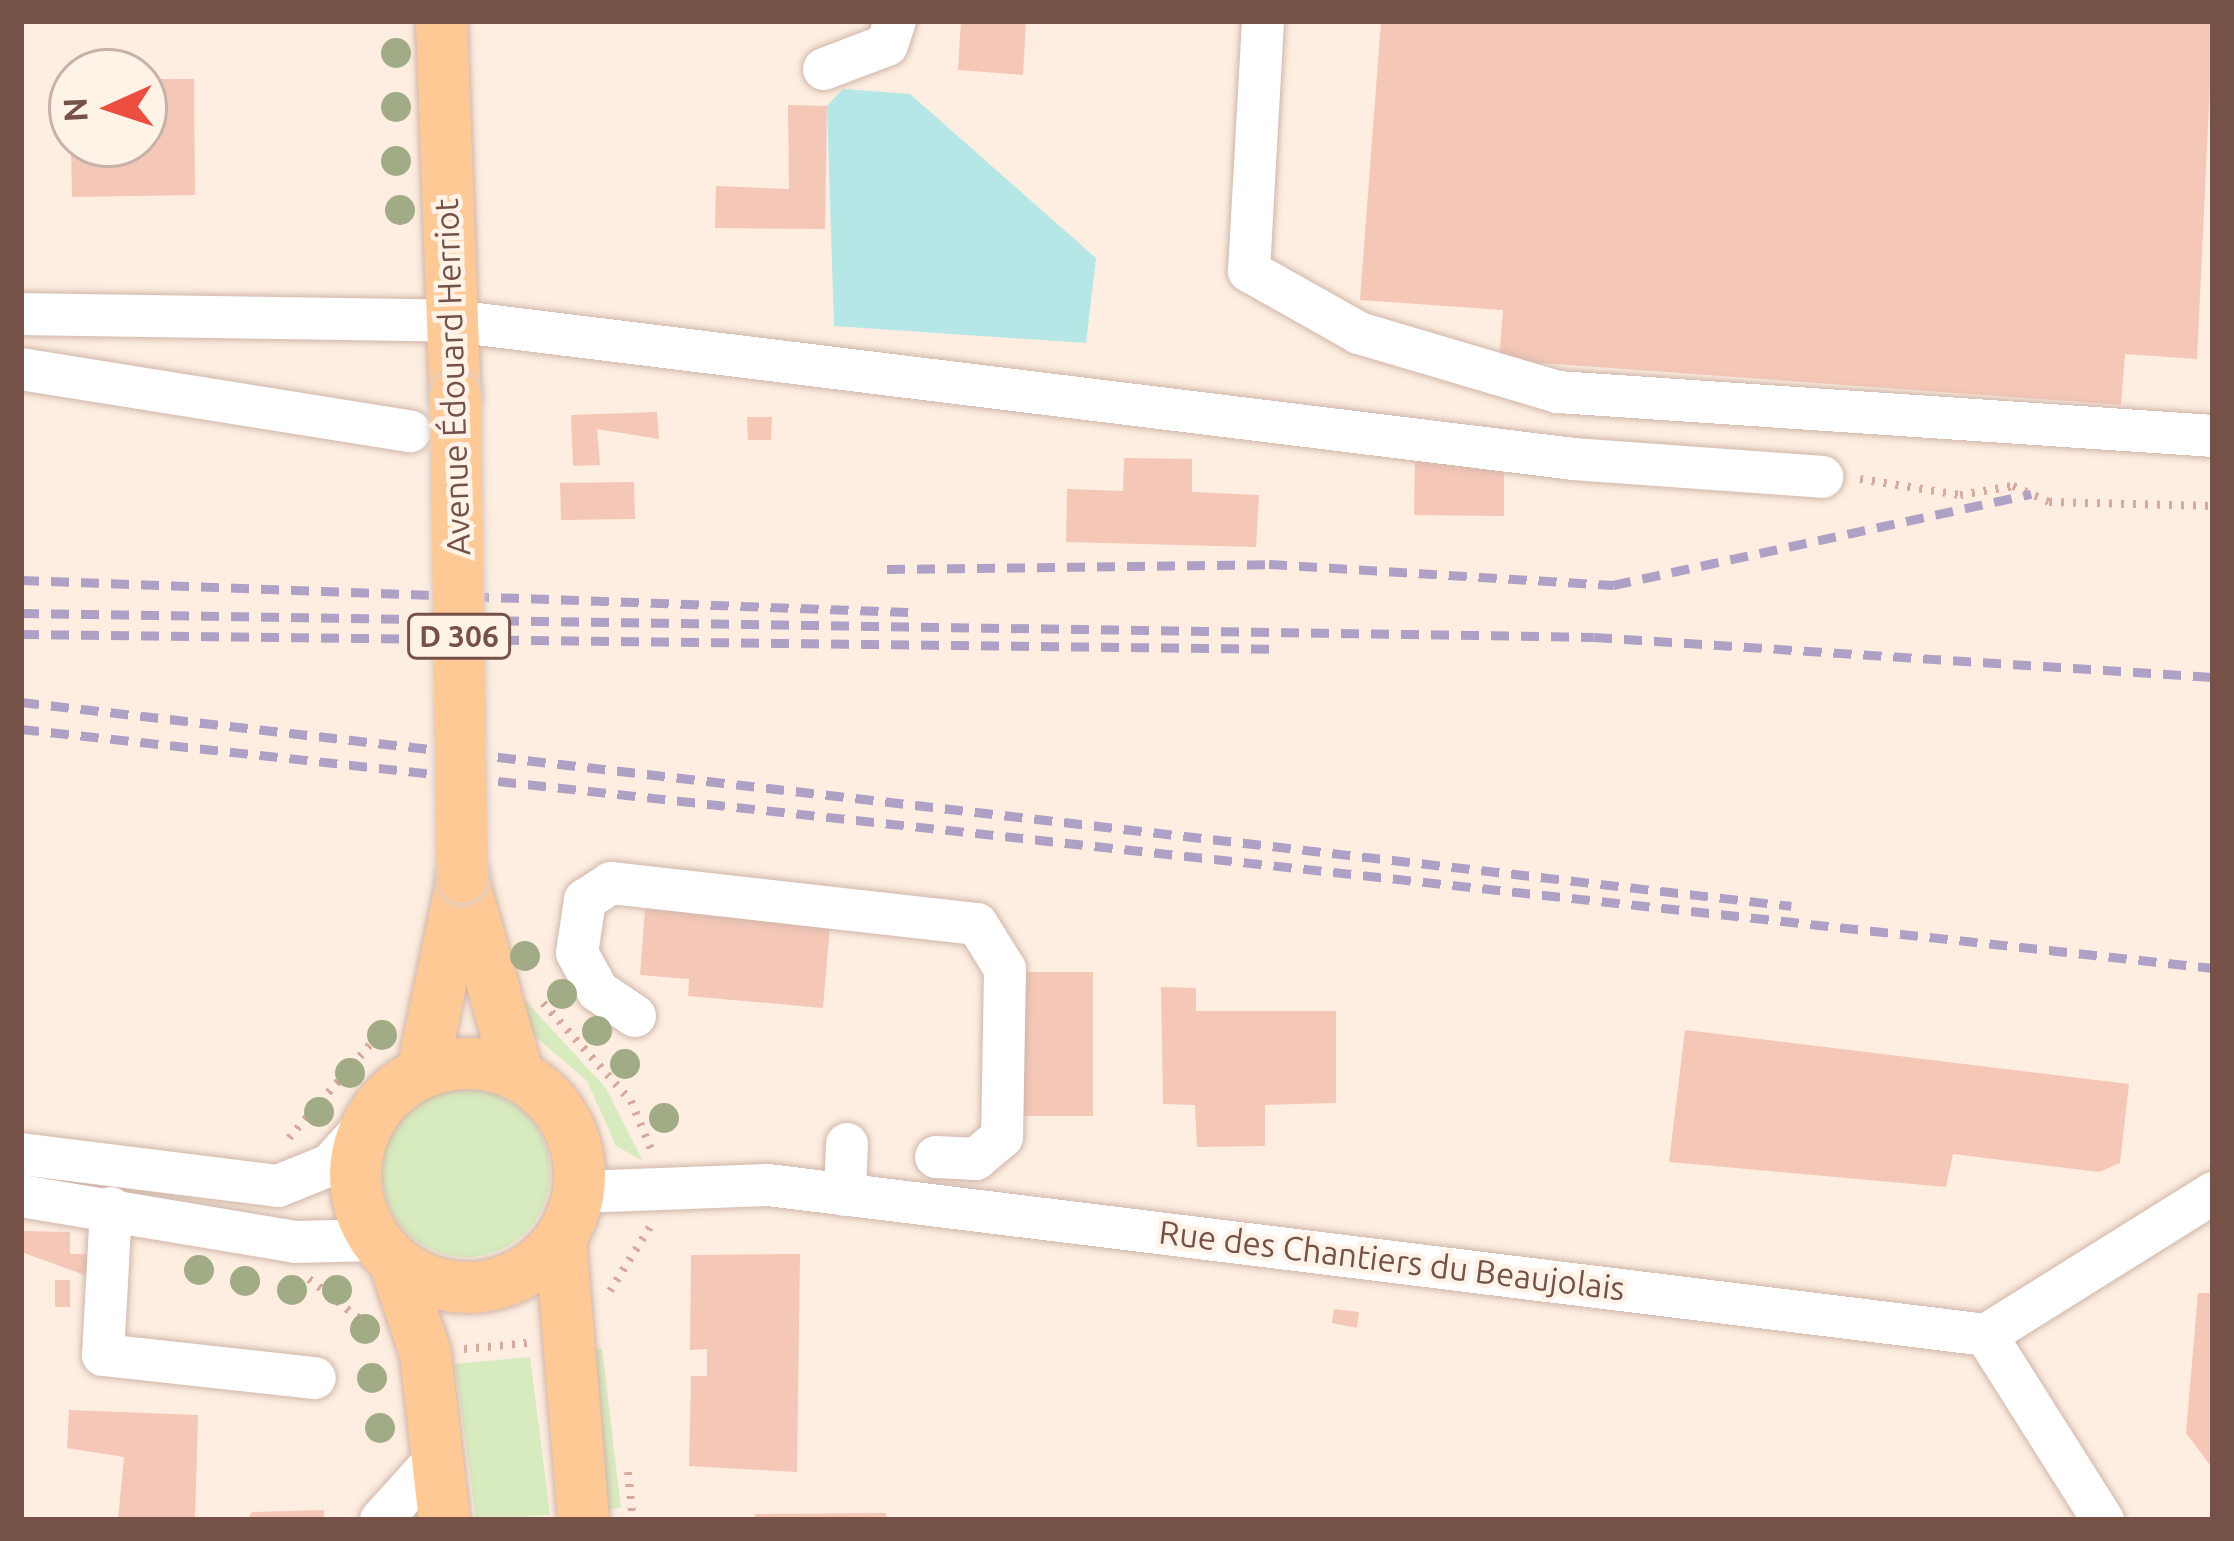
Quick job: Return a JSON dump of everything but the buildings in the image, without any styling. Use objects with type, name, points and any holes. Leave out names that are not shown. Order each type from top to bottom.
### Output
[{"type":"main road","name":"Avenue Édouard Herriot","points":[[441,21],[453,321],[467,987],[517,1073]]},
{"type":"main road","name":"Avenue Édouard Herriot","points":[[422,1071],[467,987]]},
{"type":"main road","points":[[444,1520],[424,1353],[354,1168],[367,1124],[422,1071],[473,1062],[517,1073],[566,1120],[580,1192],[560,1239],[561,1340],[584,1520]]},
{"type":"main road","points":[[385,1251],[469,1287],[519,1275],[560,1239]]},
{"type":"street","points":[[824,69],[887,44],[896,21]]},
{"type":"street","points":[[1263,21],[1249,271],[1359,333],[1558,392],[2213,436]]},
{"type":"street","points":[[21,314],[453,321],[1573,459],[1822,477]]},
{"type":"street","points":[[21,369],[410,431]]},
{"type":"street","points":[[635,1016],[598,991],[577,953],[585,900],[611,883],[977,925],[1005,969],[1006,1117],[990,1153],[936,1157]]},
{"type":"street","points":[[21,1154],[278,1186],[331,1165],[367,1124]]},
{"type":"street","points":[[845,1195],[847,1144]]},
{"type":"street","name":"Rue des Chantiers du Beaujolais","points":[[580,1192],[767,1185],[1986,1335]]},
{"type":"street","points":[[2103,1520],[1986,1335],[2213,1192]]},
{"type":"street","points":[[21,1196],[295,1242],[385,1251]]},
{"type":"street","points":[[111,1208],[103,1355],[315,1378]]},
{"type":"street","points":[[381,1520],[436,1458]]},
{"type":"path","points":[[1822,477],[1960,494],[2013,486],[2050,502],[2213,506]]},
{"type":"path","points":[[278,1186],[271,1159],[416,990],[527,985],[631,1101],[653,1155],[648,1193],[652,1224],[608,1295],[610,1315]]},
{"type":"path","points":[[295,1242],[311,1285],[365,1323],[379,1358],[561,1340]]},
{"type":"path","points":[[625,1450],[633,1520]]},
{"type":"green space","points":[[522,997],[605,1087],[643,1161],[616,1146],[587,1081],[529,1031]]},
{"type":"green space","points":[[466,1089],[498,1096],[525,1114],[543,1141],[550,1173],[543,1205],[525,1232],[498,1250],[466,1257],[434,1250],[407,1232],[389,1205],[382,1173],[389,1141],[407,1114],[434,1096]]},
{"type":"green space","points":[[602,1349],[621,1508],[607,1509],[585,1350]]},
{"type":"green space","points":[[530,1357],[550,1515],[476,1520],[455,1364]]},
{"type":"water","points":[[843,89],[910,94],[1096,258],[1086,343],[834,326],[827,106]]},
{"type":"railway","points":[[887,569],[1269,564],[1613,585],[2031,494]]},
{"type":"railway","points":[[21,580],[908,612]]},
{"type":"railway","points":[[21,613],[1594,637],[2213,677]]},
{"type":"railway","points":[[21,634],[1281,649]]},
{"type":"railway","points":[[21,702],[1791,906]]},
{"type":"railway","points":[[21,729],[2213,968]]}]
